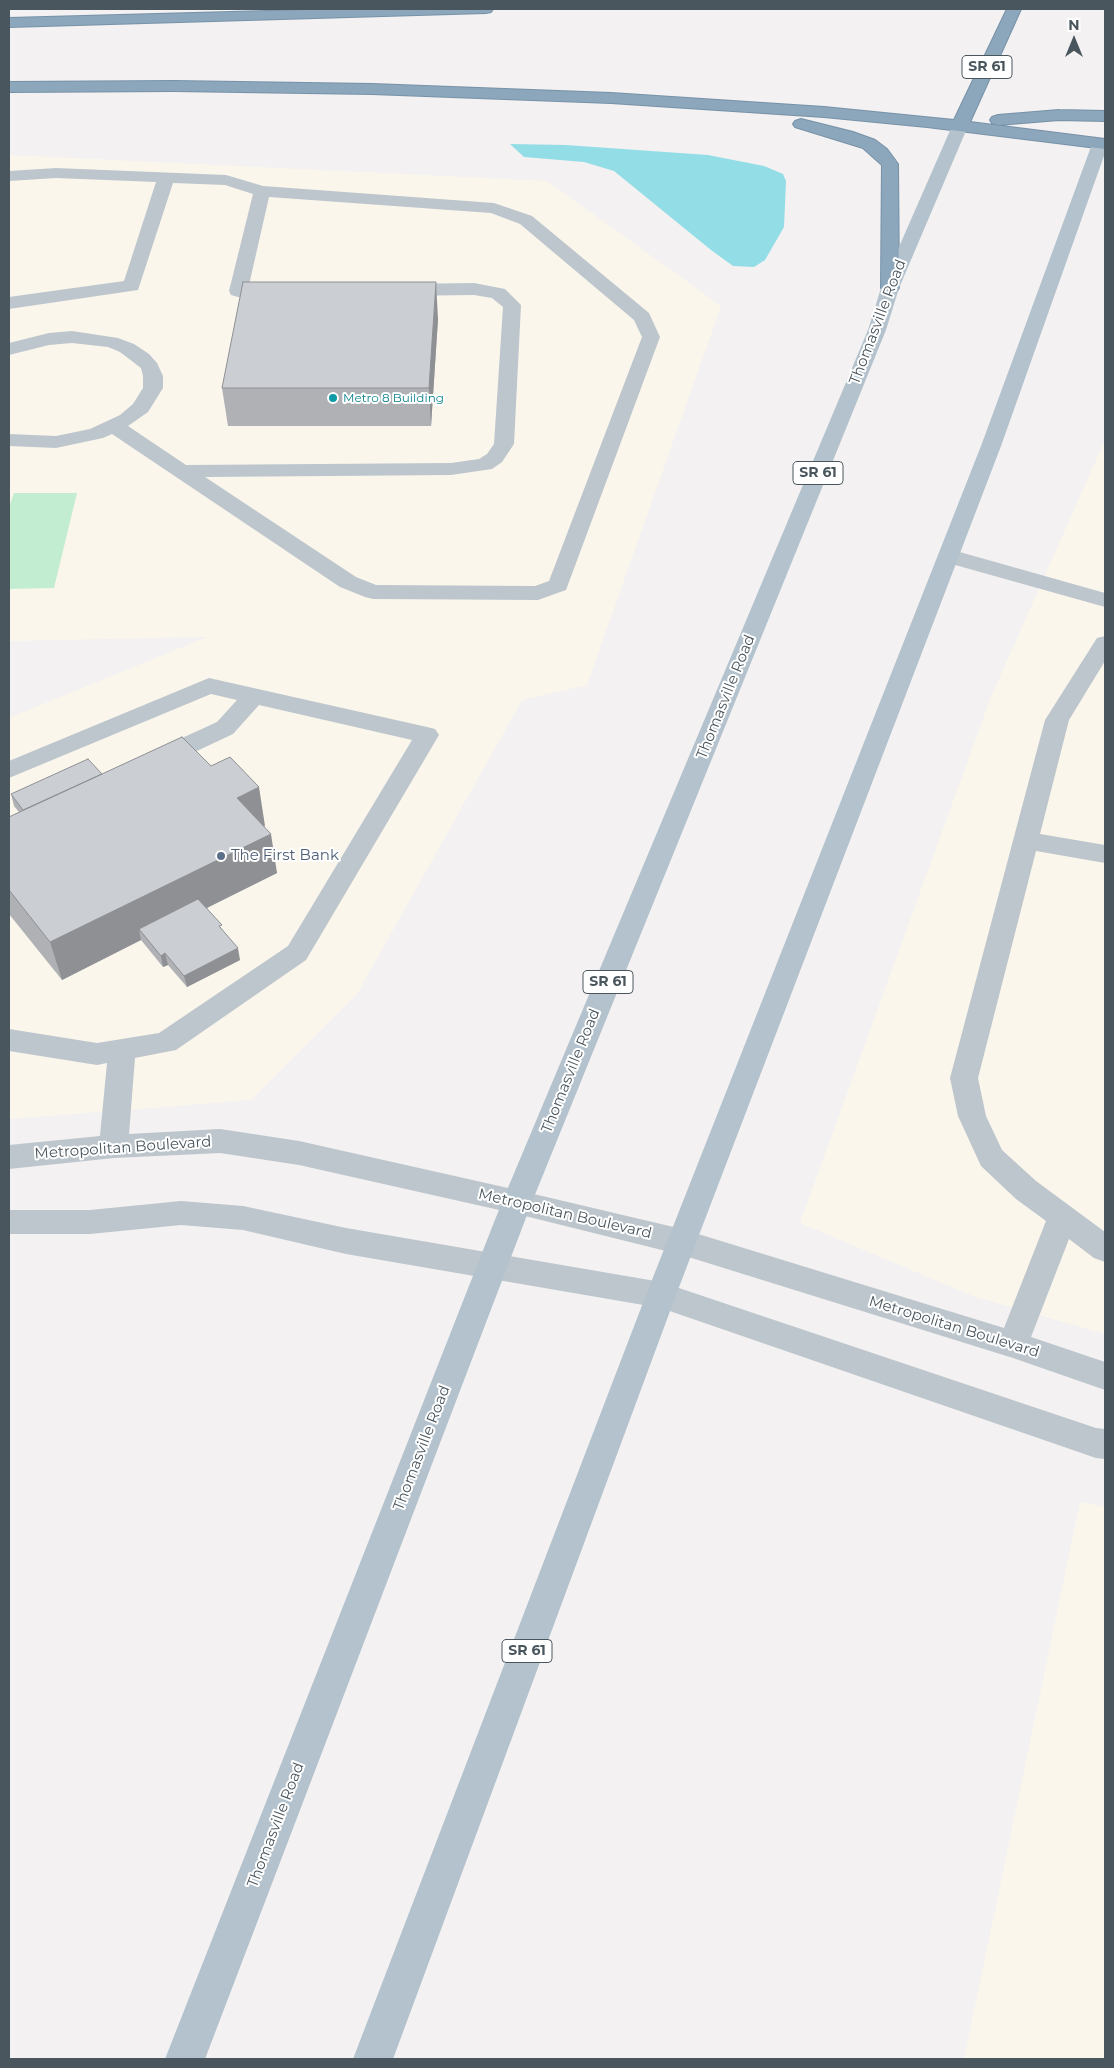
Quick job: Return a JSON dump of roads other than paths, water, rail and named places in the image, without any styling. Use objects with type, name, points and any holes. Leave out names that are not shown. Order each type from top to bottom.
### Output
[{"type":"highway","points":[[9,23],[486,9]]},
{"type":"highway","name":"Thomasville Road","points":[[960,126],[1014,9]]},
{"type":"highway","points":[[9,86],[382,89],[531,94],[824,112],[1103,139]]},
{"type":"highway","points":[[719,105],[847,136],[869,144],[881,153],[890,164],[891,172],[890,288]]},
{"type":"highway","points":[[960,126],[1030,116],[1105,116]]},
{"type":"main road","name":"Thomasville Road","points":[[185,2059],[517,1202],[876,330],[890,288],[960,126]]},
{"type":"main road","name":"SR 61","points":[[373,2059],[661,1295],[995,437],[1103,139]]},
{"type":"street","points":[[9,176],[56,173],[226,180],[262,191],[494,208],[526,220],[642,317],[651,337],[558,585],[538,593],[373,592],[348,582],[114,426]]},
{"type":"street","points":[[9,303],[132,286],[166,178]]},
{"type":"street","points":[[262,191],[238,291],[291,290]]},
{"type":"street","points":[[181,471],[451,469],[485,465],[495,458],[504,444],[512,305],[498,293],[474,289],[378,290]]},
{"type":"street","points":[[9,349],[49,339],[72,337],[110,342],[127,348],[142,358],[150,367],[153,376],[153,388],[141,408],[114,426],[96,434],[64,441],[22,442],[9,440]]},
{"type":"street","points":[[949,556],[1105,600]]},
{"type":"street","points":[[1105,643],[1057,720],[964,1078],[972,1116],[991,1158],[1026,1190],[1105,1249]]},
{"type":"street","points":[[9,770],[209,686],[427,735],[297,953],[166,1042],[97,1054],[9,1040]]},
{"type":"street","points":[[135,770],[224,728],[254,696]]},
{"type":"street","points":[[1026,841],[1105,854]]},
{"type":"street","points":[[114,1146],[122,1049]]},
{"type":"street","name":"Metropolitan Boulevard","points":[[9,1157],[114,1146],[220,1141],[299,1154],[517,1202],[682,1242],[1013,1344],[1105,1376]]},
{"type":"street","points":[[9,1222],[90,1222],[181,1213],[243,1218],[346,1241],[661,1295],[1096,1443],[1105,1444]]},
{"type":"street","points":[[1013,1344],[1062,1217]]},
{"type":"water","points":[[510,144],[566,145],[708,155],[764,166],[783,174],[786,181],[784,227],[765,260],[754,267],[733,266],[614,171],[584,162],[524,157]]},
{"type":"place","name":"Metro 8 Building","points":[[333,398]]},
{"type":"place","name":"The First Bank","points":[[221,856]]}]
